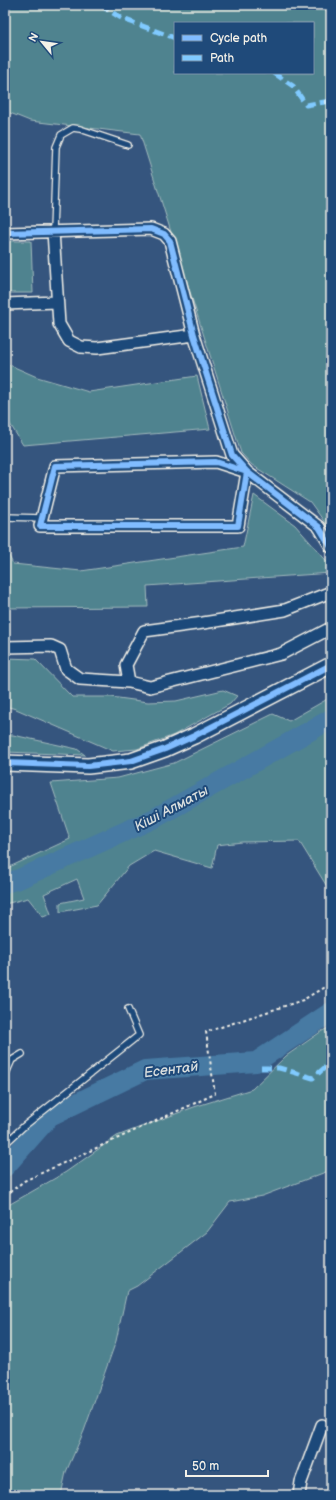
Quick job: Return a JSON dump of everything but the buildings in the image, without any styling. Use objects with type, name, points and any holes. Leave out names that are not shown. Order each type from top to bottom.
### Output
[{"type":"main road","points":[[5,764],[88,766],[131,760],[165,749],[194,736],[331,665]]},
{"type":"street","points":[[5,233],[151,229],[164,234],[170,241],[177,263],[194,335],[232,455],[247,472],[319,527],[331,547]]},
{"type":"street","points":[[53,231],[59,324],[69,341],[81,346],[97,348],[194,335]]},
{"type":"street","points":[[5,304],[57,302]]},
{"type":"street","points":[[216,462],[247,472],[238,526],[40,526],[54,466],[216,462]]},
{"type":"street","points":[[130,682],[126,665],[144,631],[285,610],[331,592]]},
{"type":"street","points":[[5,647],[52,646],[60,650],[66,670],[80,679],[130,682],[150,687],[281,654],[331,628]]},
{"type":"street","points":[[299,1495],[301,1482],[322,1425]]},
{"type":"lane","points":[[53,231],[56,147],[61,135],[73,128],[80,129],[128,145]]},
{"type":"lane","points":[[5,517],[42,518]]},
{"type":"lane","points":[[5,1144],[23,1127],[139,1035],[128,1009]]},
{"type":"lane","points":[[5,1076],[12,1060],[22,1054]]},
{"type":"path","points":[[5,1196],[24,1181],[215,1094],[206,1032],[303,1000],[331,983]]},
{"type":"green space","points":[[5,5],[331,5],[331,531],[310,502],[252,465],[241,453],[140,134],[30,121],[5,111]]},
{"type":"green space","points":[[5,241],[31,241],[33,293],[5,293]]},
{"type":"green space","points":[[5,363],[37,377],[89,392],[197,376],[210,429],[23,445],[5,416]]},
{"type":"green space","points":[[254,495],[295,525],[331,566],[331,573],[147,586],[148,607],[5,608],[5,548],[13,564],[81,571],[243,547]]},
{"type":"green space","points":[[5,658],[35,659],[72,697],[111,697],[148,702],[176,701],[223,690],[237,696],[230,704],[174,735],[137,749],[113,751],[16,709],[5,706]]},
{"type":"green space","points":[[331,697],[331,893],[299,841],[242,842],[217,845],[212,868],[154,851],[129,866],[97,905],[60,912],[60,903],[84,898],[77,879],[44,894],[51,914],[43,917],[28,898],[5,904],[5,869],[70,839],[51,783],[118,778],[174,763],[273,714],[289,721]]},
{"type":"green space","points":[[5,735],[13,735],[77,749],[85,755],[5,752]]},
{"type":"green space","points":[[331,1027],[331,1170],[262,1196],[230,1202],[207,1232],[137,1286],[127,1291],[116,1341],[84,1431],[66,1472],[61,1495],[5,1495],[5,1207],[66,1172],[117,1136],[194,1107],[252,1089],[286,1056],[322,1031]]},
{"type":"waterway","name":"Кіші Алматы","points":[[5,883],[19,879],[155,818],[331,719]]},
{"type":"waterway","name":"Есентай","points":[[5,1167],[50,1116],[145,1070],[256,1062],[331,1012]]},
{"type":"marked path","points":[[100,5],[123,19],[174,38]]},
{"type":"marked path","points":[[275,74],[293,86],[306,105],[331,101]]},
{"type":"marked path","points":[[261,1068],[279,1068],[313,1078],[331,1062]]},
{"type":"cycle path","points":[[5,233],[151,229],[164,234],[170,241],[194,335],[232,455],[247,472],[319,527],[331,547]]},
{"type":"cycle path","points":[[216,462],[247,472],[238,526],[40,526],[55,466],[216,462]]},
{"type":"cycle path","points":[[5,763],[88,766],[131,761],[165,749],[194,736],[331,665]]}]
